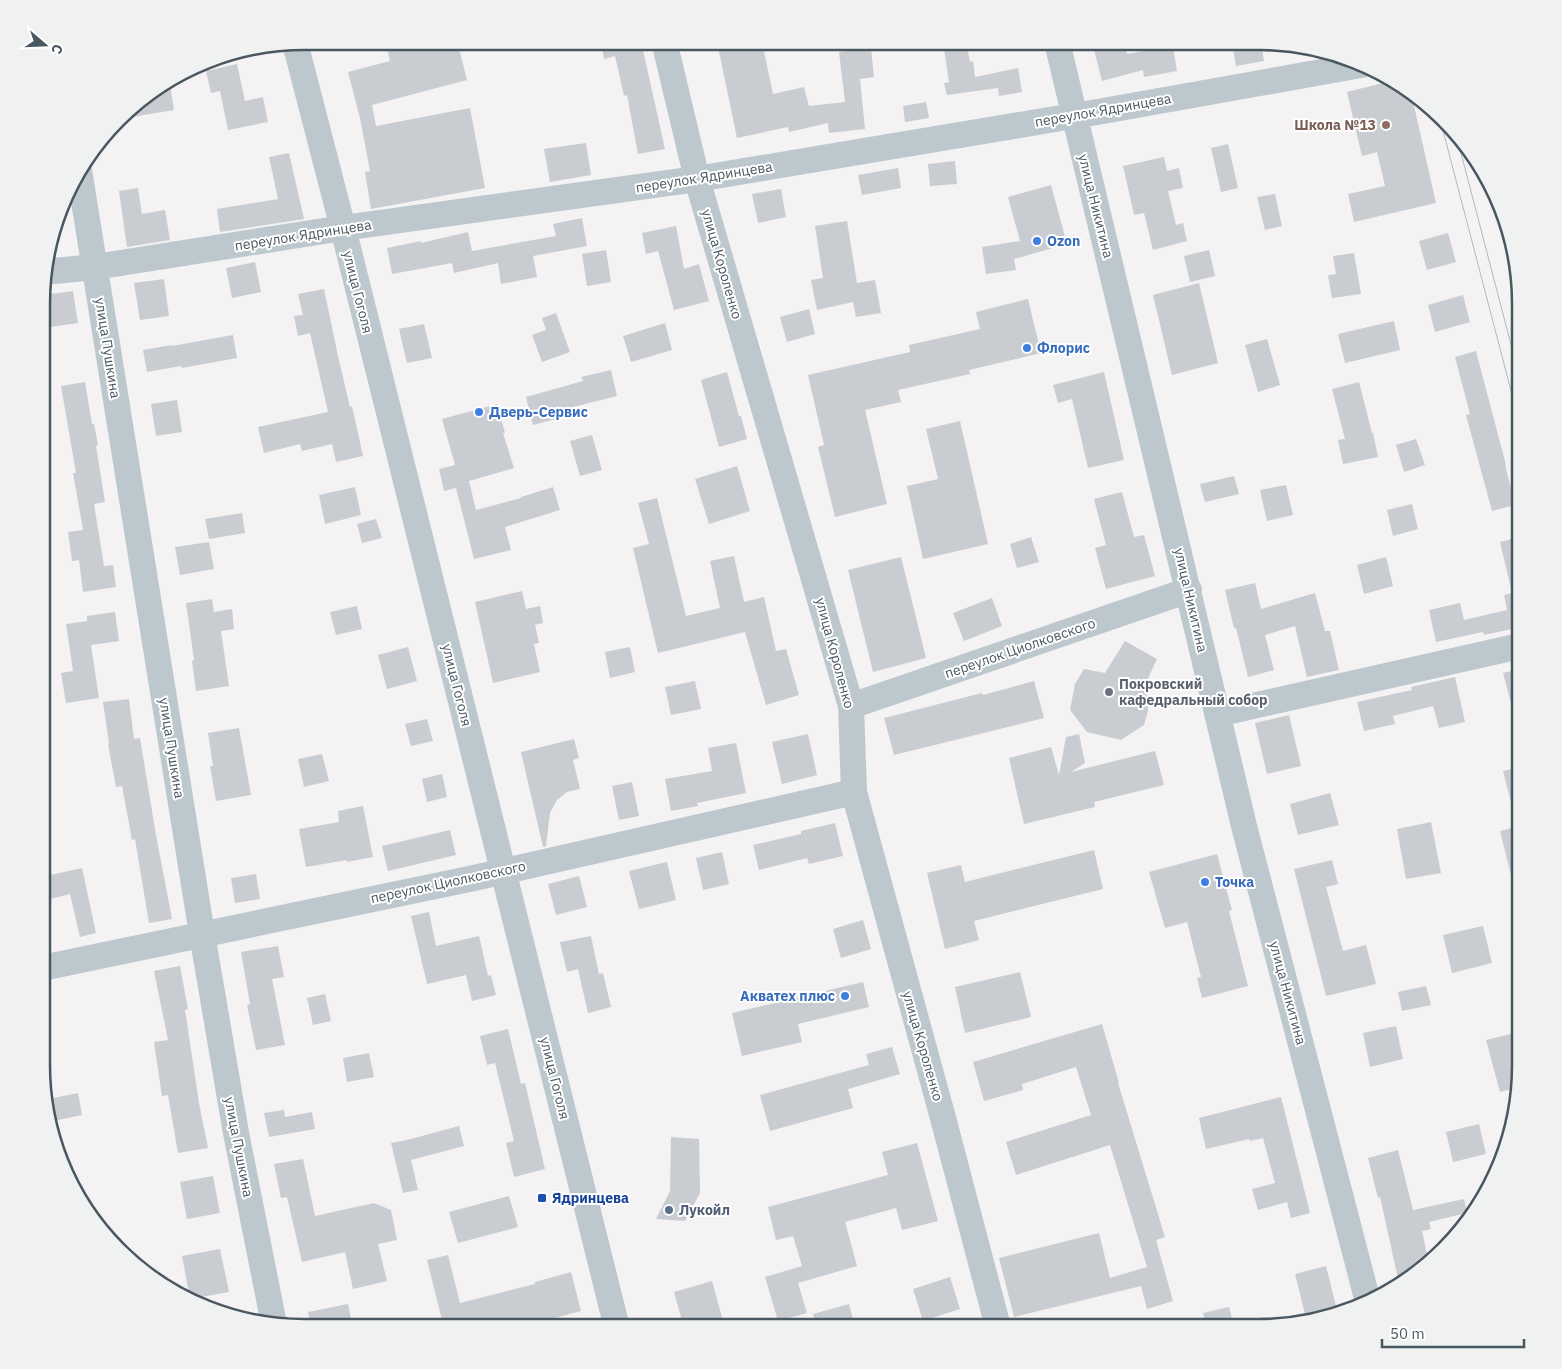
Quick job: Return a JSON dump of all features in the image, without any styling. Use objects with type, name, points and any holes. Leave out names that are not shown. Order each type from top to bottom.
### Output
[{"type":"street","name":"улица Гоголя","points":[[297,50],[343,228],[615,1319]]},
{"type":"street","name":"улица Короленко","points":[[666,50],[697,179],[851,706],[854,792],[996,1319]]},
{"type":"street","name":"улица Никитина","points":[[1059,50],[1244,826],[1366,1295]]},
{"type":"street","name":"переулок Ядринцева","points":[[52,271],[95,267],[343,228],[697,179],[1350,67]]},
{"type":"street","name":"улица Пушкина","points":[[81,183],[202,934],[236,1133],[273,1317]]},
{"type":"street","name":"переулок Циолковского","points":[[851,706],[1188,590]]},
{"type":"street","points":[[1217,714],[1512,648]]},
{"type":"street","name":"переулок Циолковского","points":[[50,966],[504,871],[854,792]]},
{"type":"building","points":[[387,50],[459,50],[467,80],[372,105],[376,126],[470,108],[485,188],[371,209],[365,172],[370,171],[360,118],[348,72],[390,61]]},
{"type":"building","points":[[602,50],[643,50],[665,149],[638,154],[627,95],[624,96],[615,56],[604,59]]},
{"type":"building","points":[[719,50],[764,50],[773,94],[804,87],[809,106],[845,102],[839,52],[871,50],[874,77],[860,79],[865,129],[829,133],[828,123],[789,132],[788,127],[737,138]]},
{"type":"building","points":[[944,50],[968,50],[970,62],[973,61],[975,77],[1018,68],[1022,92],[999,96],[998,88],[947,95],[944,83],[949,82]]},
{"type":"building","points":[[1094,50],[1126,50],[1127,54],[1150,50],[1174,50],[1177,71],[1144,77],[1143,70],[1102,81]]},
{"type":"building","points":[[1233,50],[1262,50],[1264,61],[1236,66]]},
{"type":"building","points":[[237,64],[245,101],[263,97],[268,122],[228,130],[220,91],[211,93],[206,71]]},
{"type":"building","name":"Школа №13","points":[[1383,83],[1413,102],[1436,203],[1354,222],[1348,194],[1385,186],[1377,152],[1362,156],[1347,92]]},
{"type":"building","points":[[171,88],[174,110],[132,117],[149,102]]},
{"type":"building","points":[[926,102],[929,118],[905,122],[903,106]]},
{"type":"building","points":[[586,143],[591,175],[550,182],[544,149]]},
{"type":"building","points":[[1228,144],[1238,188],[1221,192],[1211,148]]},
{"type":"building","points":[[289,153],[304,219],[220,232],[217,209],[278,199],[269,157]]},
{"type":"building","points":[[1164,157],[1167,171],[1179,168],[1183,188],[1168,191],[1176,225],[1183,223],[1187,241],[1153,250],[1144,213],[1134,215],[1123,166]]},
{"type":"building","points":[[955,161],[957,184],[930,186],[928,164]]},
{"type":"building","points":[[898,168],[901,188],[862,195],[858,175]]},
{"type":"building","points":[[1051,185],[1067,244],[1014,259],[1016,270],[986,274],[982,247],[1020,241],[1008,197]]},
{"type":"building","points":[[138,188],[142,214],[165,210],[170,240],[127,247],[119,191]]},
{"type":"building","points":[[781,189],[786,217],[758,223],[752,194]]},
{"type":"building","points":[[1275,194],[1282,226],[1265,230],[1257,197]]},
{"type":"building","points":[[582,218],[587,246],[533,256],[537,277],[501,284],[498,263],[454,273],[452,263],[392,274],[387,248],[421,241],[421,243],[468,232],[472,251],[556,236],[553,224]]},
{"type":"building","points":[[847,221],[857,283],[875,280],[881,313],[856,317],[853,302],[817,310],[811,280],[823,278],[815,226]]},
{"type":"building","points":[[676,226],[684,269],[699,264],[709,301],[674,310],[658,251],[646,254],[642,233]]},
{"type":"building","points":[[1448,233],[1456,262],[1427,270],[1419,241]]},
{"type":"building","points":[[606,250],[611,282],[587,286],[582,254]]},
{"type":"building","points":[[1209,250],[1215,276],[1190,282],[1184,256]]},
{"type":"building","points":[[1354,253],[1361,294],[1332,298],[1328,275],[1336,274],[1333,256]]},
{"type":"building","points":[[255,262],[261,292],[232,298],[226,268]]},
{"type":"building","points":[[164,279],[169,316],[140,320],[134,283]]},
{"type":"building","points":[[1199,283],[1218,363],[1172,375],[1153,295]]},
{"type":"building","points":[[324,289],[338,356],[363,456],[336,462],[332,444],[302,451],[300,444],[264,453],[258,427],[328,412],[310,333],[298,336],[294,316],[303,315],[298,294]]},
{"type":"building","points":[[73,291],[78,323],[50,327],[51,294]]},
{"type":"building","points":[[1463,295],[1470,322],[1435,332],[1428,305]]},
{"type":"building","points":[[1028,299],[1041,353],[969,370],[970,374],[898,390],[901,402],[865,410],[887,504],[835,517],[818,447],[824,445],[808,375],[910,352],[909,345],[980,329],[976,312]]},
{"type":"building","points":[[809,309],[815,334],[787,342],[780,317]]},
{"type":"building","points":[[556,313],[570,352],[542,362],[532,335],[546,330],[542,318]]},
{"type":"building","points":[[1394,321],[1400,350],[1345,363],[1338,334]]},
{"type":"building","points":[[665,323],[672,350],[631,362],[623,336]]},
{"type":"building","points":[[424,324],[432,358],[407,363],[399,329]]},
{"type":"building","points":[[233,335],[237,358],[147,372],[143,350]]},
{"type":"building","points":[[1267,339],[1280,385],[1258,392],[1245,345]]},
{"type":"building","points":[[1476,351],[1506,465],[1512,493],[1512,506],[1492,511],[1466,415],[1470,414],[1455,357]]},
{"type":"building","points":[[611,370],[617,396],[569,408],[571,415],[533,425],[526,397],[583,381],[581,377]]},
{"type":"building","points":[[727,372],[747,439],[719,447],[701,380]]},
{"type":"building","points":[[1104,372],[1124,460],[1088,468],[1072,399],[1058,403],[1053,385]]},
{"type":"building","points":[[85,382],[92,424],[94,424],[98,445],[96,446],[105,502],[94,504],[104,566],[113,565],[116,587],[83,592],[79,560],[72,561],[68,532],[83,530],[73,473],[76,473],[61,386]]},
{"type":"building","points":[[1359,382],[1378,457],[1343,464],[1338,440],[1345,439],[1332,389]]},
{"type":"building","points":[[177,400],[182,432],[156,436],[151,404]]},
{"type":"building","points":[[497,404],[505,433],[503,433],[514,468],[469,481],[476,510],[553,487],[560,510],[505,527],[511,550],[474,559],[456,488],[444,491],[439,469],[455,465],[442,419]]},
{"type":"building","points":[[960,421],[988,544],[923,559],[907,486],[938,479],[926,429]]},
{"type":"building","points":[[592,435],[602,470],[580,476],[570,441]]},
{"type":"building","points":[[1416,439],[1425,465],[1404,472],[1396,445]]},
{"type":"building","points":[[737,466],[750,511],[709,524],[695,479]]},
{"type":"building","points":[[1234,476],[1239,494],[1205,502],[1200,484]]},
{"type":"building","points":[[1286,485],[1293,515],[1267,521],[1260,490]]},
{"type":"building","points":[[355,487],[361,515],[325,524],[319,495]]},
{"type":"building","points":[[1122,492],[1134,537],[1144,535],[1155,576],[1106,589],[1095,548],[1106,545],[1094,499]]},
{"type":"building","points":[[657,498],[686,616],[720,608],[710,561],[734,556],[744,602],[764,597],[776,651],[786,649],[799,695],[766,705],[745,632],[658,653],[633,548],[649,544],[638,503]]},
{"type":"building","points":[[1412,504],[1418,529],[1393,536],[1387,510]]},
{"type":"building","points":[[242,513],[245,533],[209,539],[205,519]]},
{"type":"building","points":[[376,519],[382,538],[362,543],[357,524]]},
{"type":"building","points":[[1031,537],[1039,562],[1017,568],[1010,544]]},
{"type":"building","points":[[1512,539],[1512,593],[1500,542]]},
{"type":"building","points":[[209,542],[214,569],[180,575],[175,547]]},
{"type":"building","points":[[901,557],[926,658],[873,672],[848,570]]},
{"type":"building","points":[[1386,557],[1393,586],[1364,594],[1357,565]]},
{"type":"building","points":[[1255,583],[1261,609],[1315,593],[1325,631],[1330,631],[1339,670],[1307,677],[1295,626],[1265,635],[1274,670],[1248,677],[1225,590]]},
{"type":"building","points":[[522,591],[526,609],[540,606],[543,623],[535,625],[539,643],[534,644],[540,672],[493,683],[475,602]]},
{"type":"building","points":[[1512,593],[1512,629],[1484,635],[1483,632],[1436,642],[1429,610],[1460,603],[1464,620],[1507,610],[1504,595]]},
{"type":"building","points":[[992,598],[1002,626],[964,641],[953,613]]},
{"type":"building","points":[[212,599],[214,612],[232,609],[234,629],[221,631],[229,686],[196,691],[192,661],[194,660],[186,603]]},
{"type":"building","points":[[357,606],[362,629],[336,635],[330,612]]},
{"type":"building","points":[[115,612],[119,641],[91,645],[99,698],[66,703],[61,673],[73,671],[66,624],[87,621],[87,616]]},
{"type":"building","name":"Покровский кафедральный собор","points":[[1125,641],[1157,659],[1143,689],[1147,696],[1148,711],[1144,725],[1121,740],[1087,732],[1070,710],[1075,684],[1084,669],[1105,673]]},
{"type":"building","points":[[408,647],[417,681],[387,689],[378,655]]},
{"type":"building","points":[[630,647],[635,672],[610,678],[605,652]]},
{"type":"building","points":[[1512,671],[1512,707],[1503,673]]},
{"type":"building","points":[[1455,677],[1465,722],[1439,728],[1433,706],[1393,716],[1395,724],[1364,731],[1357,702],[1412,690],[1411,687]]},
{"type":"building","points":[[695,681],[701,709],[671,715],[665,687]]},
{"type":"building","points":[[1034,681],[1044,718],[894,755],[884,718]]},
{"type":"building","points":[[129,699],[134,739],[140,738],[172,919],[149,923],[135,839],[132,840],[122,786],[116,787],[103,702]]},
{"type":"building","points":[[1289,715],[1301,766],[1267,774],[1255,723]]},
{"type":"building","points":[[427,719],[433,741],[411,746],[405,724]]},
{"type":"building","points":[[239,728],[251,795],[216,801],[210,766],[213,766],[208,733]]},
{"type":"building","points":[[808,734],[817,775],[782,784],[772,742]]},
{"type":"building","points":[[1079,734],[1085,763],[1071,772],[1155,751],[1164,785],[1094,802],[1095,807],[1024,824],[1009,758],[1051,747],[1059,775],[1066,737]]},
{"type":"building","points":[[574,739],[579,758],[573,760],[580,789],[567,792],[557,800],[550,813],[546,846],[543,847],[521,752]]},
{"type":"building","points":[[736,743],[746,793],[697,803],[698,806],[671,811],[665,779],[712,771],[708,748]]},
{"type":"building","points":[[322,754],[329,781],[304,787],[298,759]]},
{"type":"building","points":[[1512,769],[1512,806],[1503,771]]},
{"type":"building","points":[[442,774],[447,797],[427,802],[422,779]]},
{"type":"building","points":[[632,782],[639,816],[619,820],[612,786]]},
{"type":"building","points":[[1330,793],[1339,825],[1298,835],[1290,804]]},
{"type":"building","points":[[363,806],[373,857],[306,867],[299,829],[339,822],[338,811]]},
{"type":"building","points":[[1431,822],[1441,873],[1406,879],[1397,829]]},
{"type":"building","points":[[835,823],[843,856],[809,864],[807,858],[759,870],[753,845],[801,834],[801,831]]},
{"type":"building","points":[[1512,828],[1512,879],[1500,831]]},
{"type":"building","points":[[450,830],[456,855],[388,871],[382,846]]},
{"type":"building","points":[[1094,850],[1103,889],[974,921],[979,940],[945,949],[927,873],[961,865],[965,882]]},
{"type":"building","points":[[722,852],[729,884],[703,890],[696,858]]},
{"type":"building","points":[[1217,854],[1232,910],[1229,911],[1248,986],[1202,998],[1197,978],[1201,977],[1187,922],[1165,928],[1149,872]]},
{"type":"building","points":[[1332,860],[1338,884],[1326,887],[1343,951],[1366,945],[1376,984],[1326,996],[1294,869]]},
{"type":"building","points":[[667,862],[676,900],[639,909],[629,871]]},
{"type":"building","points":[[82,868],[96,933],[80,937],[70,894],[50,899],[50,875]]},
{"type":"building","points":[[256,874],[260,899],[235,903],[231,878]]},
{"type":"building","points":[[579,876],[587,907],[556,915],[548,884]]},
{"type":"building","points":[[429,912],[436,946],[479,936],[488,976],[491,975],[496,995],[472,1001],[466,975],[427,984],[411,916]]},
{"type":"building","points":[[863,920],[871,949],[841,958],[833,929]]},
{"type":"building","points":[[1483,926],[1492,963],[1452,973],[1443,935]]},
{"type":"building","points":[[591,936],[599,974],[603,973],[611,1007],[588,1013],[578,969],[567,972],[560,942]]},
{"type":"building","points":[[278,946],[284,977],[272,979],[285,1045],[256,1050],[247,1005],[250,1004],[241,952]]},
{"type":"building","points":[[180,966],[188,1009],[185,1010],[199,1103],[208,1148],[178,1153],[168,1095],[162,1096],[154,1042],[168,1040],[154,971]]},
{"type":"building","points":[[1020,972],[1031,1017],[965,1033],[955,987]]},
{"type":"building","points":[[863,982],[869,1007],[798,1024],[802,1042],[742,1056],[732,1013]]},
{"type":"building","points":[[1426,986],[1431,1005],[1402,1011],[1398,992]]},
{"type":"building","points":[[325,994],[331,1021],[313,1025],[307,998]]},
{"type":"building","points":[[1102,1024],[1165,1237],[1156,1240],[1173,1301],[1147,1309],[1141,1286],[1014,1317],[999,1258],[1099,1233],[1110,1278],[1147,1267],[1110,1145],[1016,1175],[1006,1142],[1091,1115],[1076,1067],[1022,1084],[1023,1090],[984,1101],[973,1062]]},
{"type":"building","points":[[1396,1026],[1403,1059],[1370,1067],[1363,1033]]},
{"type":"building","points":[[508,1029],[521,1084],[525,1083],[545,1169],[514,1177],[506,1143],[514,1141],[495,1063],[487,1065],[480,1036]]},
{"type":"building","points":[[1512,1034],[1511,1089],[1500,1092],[1486,1040]]},
{"type":"building","points":[[892,1047],[900,1074],[848,1089],[853,1108],[770,1131],[760,1095],[869,1065],[866,1054]]},
{"type":"building","points":[[369,1053],[374,1077],[347,1082],[343,1058]]},
{"type":"building","points":[[78,1093],[82,1115],[56,1120],[52,1098]]},
{"type":"building","points":[[1281,1097],[1310,1213],[1291,1218],[1287,1202],[1258,1210],[1252,1189],[1275,1183],[1263,1138],[1250,1141],[1249,1139],[1206,1149],[1199,1118]]},
{"type":"building","points":[[284,1110],[285,1117],[312,1112],[315,1129],[269,1137],[264,1113]]},
{"type":"building","points":[[1479,1124],[1486,1154],[1453,1162],[1446,1132]]},
{"type":"building","points":[[459,1126],[464,1146],[411,1160],[418,1190],[403,1193],[391,1143]]},
{"type":"building","points":[[671,1137],[699,1139],[700,1193],[685,1221],[656,1219],[670,1191]]},
{"type":"building","points":[[917,1143],[938,1221],[902,1230],[896,1208],[845,1222],[857,1266],[798,1283],[807,1313],[785,1319],[777,1319],[765,1277],[802,1266],[793,1236],[776,1240],[768,1207],[888,1175],[882,1152]]},
{"type":"building","points":[[1398,1150],[1413,1210],[1464,1199],[1466,1210],[1464,1214],[1429,1222],[1431,1229],[1422,1231],[1427,1255],[1398,1277],[1380,1197],[1378,1198],[1368,1158]]},
{"type":"building","points":[[303,1159],[315,1216],[374,1203],[391,1210],[397,1240],[378,1244],[387,1281],[353,1289],[345,1252],[302,1262],[287,1197],[281,1198],[274,1164]]},
{"type":"building","points":[[213,1176],[220,1213],[187,1219],[180,1182]]},
{"type":"building","points":[[509,1196],[518,1227],[458,1243],[449,1212]]},
{"type":"building","points":[[220,1249],[229,1292],[201,1297],[189,1291],[182,1256]]},
{"type":"building","points":[[448,1255],[460,1303],[535,1284],[535,1282],[571,1272],[581,1311],[551,1319],[442,1319],[427,1260]]},
{"type":"building","points":[[1326,1266],[1336,1306],[1305,1314],[1295,1274]]},
{"type":"building","points":[[950,1277],[960,1309],[929,1319],[922,1319],[913,1289]]},
{"type":"building","points":[[712,1281],[723,1319],[682,1319],[674,1292]]},
{"type":"building","points":[[348,1304],[351,1319],[309,1319],[308,1312]]},
{"type":"building","points":[[849,1304],[853,1319],[815,1319],[813,1314]]},
{"type":"building","points":[[1229,1307],[1232,1319],[1205,1319],[1203,1313]]},
{"type":"tram line","points":[[1443,129],[1512,394]]},
{"type":"tram line","points":[[1460,149],[1512,348]]},
{"type":"place","name":"Школа №13","points":[[1386,125]]},
{"type":"place","name":"Ozon","points":[[1037,241]]},
{"type":"place","name":"Флорис","points":[[1027,348]]},
{"type":"place","name":"Дверь-Сервис","points":[[479,412]]},
{"type":"place","name":"Покровский кафедральный собор","points":[[1109,692]]},
{"type":"place","name":"Точка","points":[[1205,882]]},
{"type":"place","name":"Акватех плюс","points":[[845,996]]},
{"type":"place","name":"Ядринцева","points":[[542,1198]]},
{"type":"place","name":"Лукойл","points":[[669,1210]]}]
